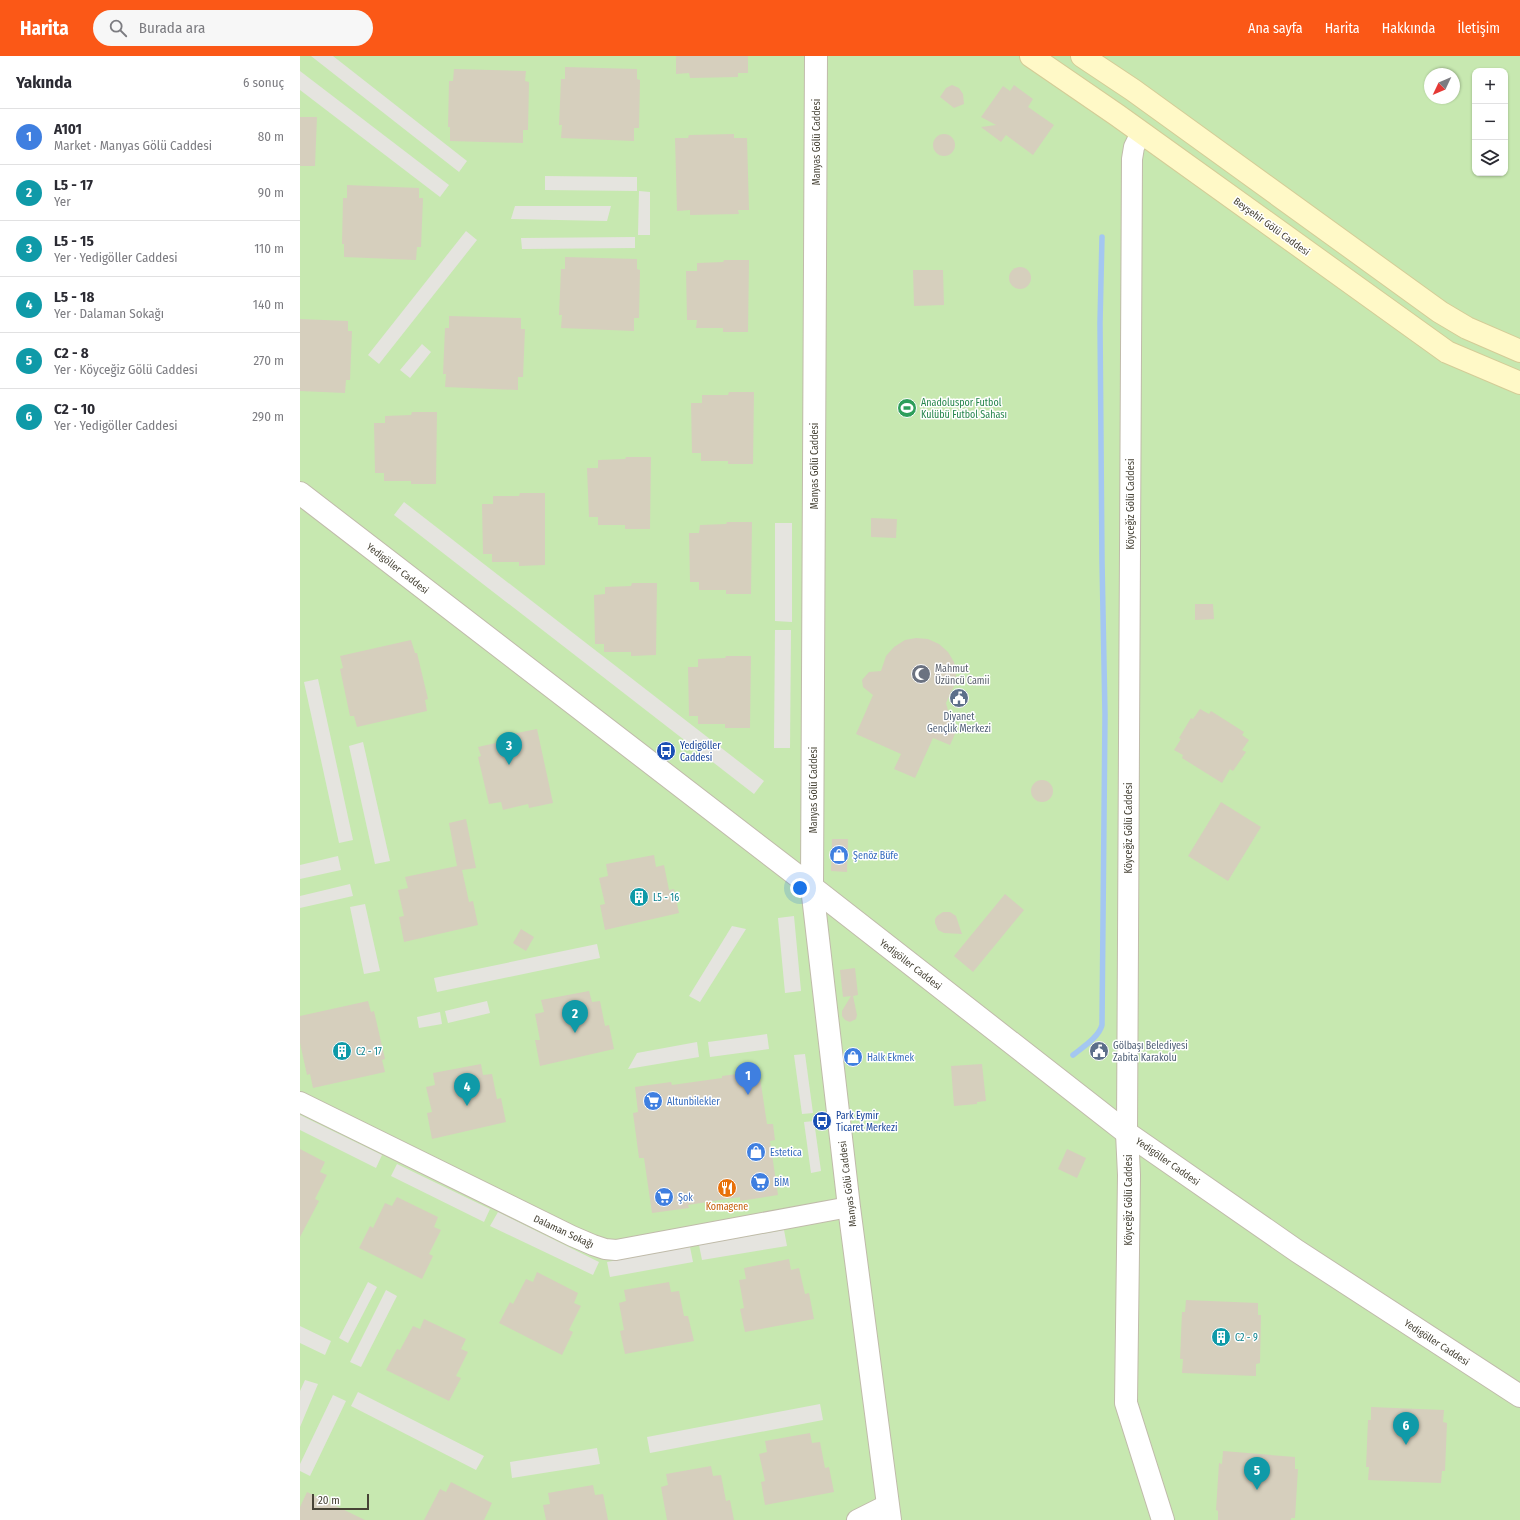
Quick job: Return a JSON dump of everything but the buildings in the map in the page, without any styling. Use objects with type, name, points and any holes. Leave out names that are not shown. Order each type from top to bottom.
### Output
[{"type":"main road","name":"Beyşehir Gölü Caddesi","points":[[1031,56],[1117,115],[1447,352],[1520,383]]},
{"type":"main road","points":[[1082,56],[1133,90],[1440,312],[1467,328],[1520,351]]},
{"type":"main road","points":[[1117,115],[1133,90]]},
{"type":"main road","points":[[1160,146],[1177,123]]},
{"type":"street","name":"Manyas Gölü Caddesi","points":[[816,56],[812,887],[849,1207],[889,1512]]},
{"type":"street","name":"Köyceğiz Gölü Caddesi","points":[[1141,133],[1132,152],[1127,1133],[1129,1175],[1126,1403],[1163,1520]]},
{"type":"street","name":"Yedigöller Caddesi","points":[[300,493],[812,887],[1127,1133],[1297,1251],[1520,1396]]},
{"type":"street","name":"Dalaman Sokağı","points":[[300,1102],[572,1236],[605,1249],[616,1250],[849,1207]]},
{"type":"street","points":[[857,1520],[889,1512]]},
{"type":"green space","points":[[300,56],[1520,56],[1520,1520],[300,1520]]},
{"type":"shaded area","points":[[311,56],[333,56],[467,161],[459,172]]},
{"type":"shaded area","points":[[300,71],[449,185],[440,197],[300,90]]},
{"type":"shaded area","points":[[545,176],[637,177],[637,191],[545,190]]},
{"type":"shaded area","points":[[639,191],[650,192],[650,235],[638,235]]},
{"type":"shaded area","points":[[515,206],[611,206],[607,221],[511,219]]},
{"type":"shaded area","points":[[466,231],[477,240],[379,364],[368,355]]},
{"type":"shaded area","points":[[635,237],[635,248],[522,249],[521,238]]},
{"type":"shaded area","points":[[422,344],[431,352],[410,378],[400,370]]},
{"type":"shaded area","points":[[404,502],[764,781],[754,794],[394,515]]},
{"type":"shaded area","points":[[775,523],[792,523],[792,622],[775,621]]},
{"type":"shaded area","points":[[775,630],[791,630],[790,748],[774,748]]},
{"type":"shaded area","points":[[318,679],[353,840],[339,843],[304,682]]},
{"type":"shaded area","points":[[363,742],[390,861],[375,864],[349,746]]},
{"type":"shaded area","points":[[338,856],[341,870],[300,879],[300,865]]},
{"type":"shaded area","points":[[350,884],[353,896],[300,908],[300,896]]},
{"type":"shaded area","points":[[365,904],[380,971],[364,974],[350,907]]},
{"type":"shaded area","points":[[794,916],[801,991],[785,993],[778,918]]},
{"type":"shaded area","points":[[732,926],[746,929],[700,1002],[689,996]]},
{"type":"shaded area","points":[[597,944],[600,958],[437,992],[434,978]]},
{"type":"shaded area","points":[[487,1001],[490,1013],[448,1023],[445,1011]]},
{"type":"shaded area","points":[[440,1012],[442,1024],[419,1028],[417,1017]]},
{"type":"shaded area","points":[[767,1034],[769,1049],[710,1057],[708,1042]]},
{"type":"shaded area","points":[[697,1042],[699,1057],[628,1069],[637,1053]]},
{"type":"shaded area","points":[[805,1054],[813,1113],[802,1114],[794,1055]]},
{"type":"shaded area","points":[[300,1115],[382,1155],[376,1168],[300,1130]]},
{"type":"shaded area","points":[[814,1121],[821,1171],[811,1173],[804,1122]]},
{"type":"shaded area","points":[[397,1164],[490,1209],[484,1222],[391,1176]]},
{"type":"shaded area","points":[[498,1212],[599,1262],[593,1275],[490,1226]]},
{"type":"shaded area","points":[[784,1230],[787,1246],[702,1260],[699,1245]]},
{"type":"shaded area","points":[[690,1247],[693,1262],[610,1277],[607,1262]]},
{"type":"shaded area","points":[[368,1282],[377,1287],[348,1343],[339,1338]]},
{"type":"shaded area","points":[[386,1290],[397,1296],[361,1367],[350,1362]]},
{"type":"shaded area","points":[[300,1326],[331,1341],[325,1355],[300,1343]]},
{"type":"shaded area","points":[[305,1380],[318,1384],[300,1427],[300,1391]]},
{"type":"shaded area","points":[[358,1392],[484,1456],[476,1470],[351,1406]]},
{"type":"shaded area","points":[[333,1395],[346,1401],[310,1476],[300,1471],[300,1464]]},
{"type":"shaded area","points":[[820,1404],[823,1420],[650,1453],[647,1437]]},
{"type":"shaded area","points":[[597,1448],[600,1464],[512,1478],[510,1462]]},
{"type":"waterway","points":[[1073,1055],[1098,1034],[1102,1025],[1105,715],[1100,323],[1102,237]]},
{"type":"place","name":"Anadoluspor Futbol Kulübü Futbol Sahası","points":[[907,408]]},
{"type":"place","name":"Mahmut Üzüncü Camii","points":[[921,674]]},
{"type":"place","name":"Diyanet Gençlik Merkezi","points":[[959,698]]},
{"type":"place","name":"Yedigöller Caddesi","points":[[666,751]]},
{"type":"place","name":"L5 - 15","points":[[509,765]]},
{"type":"place","name":"Şenöz Büfe","points":[[839,855]]},
{"type":"place","name":"L5 - 16","points":[[639,897]]},
{"type":"place","name":"L5 - 17","points":[[575,1033]]},
{"type":"place","name":"C2 - 17","points":[[342,1051]]},
{"type":"place","name":"Gölbaşı Belediyesi Zabita Karakolu","points":[[1099,1051]]},
{"type":"place","name":"Halk Ekmek","points":[[853,1057]]},
{"type":"place","name":"A101","points":[[748,1095]]},
{"type":"place","name":"Altunbilekler","points":[[653,1101]]},
{"type":"place","name":"L5 - 18","points":[[467,1106]]},
{"type":"place","name":"Park Eymir Ticaret Merkezi","points":[[822,1121]]},
{"type":"place","name":"Estetica","points":[[756,1152]]},
{"type":"place","name":"BİM","points":[[760,1182]]},
{"type":"place","name":"Komagene","points":[[727,1188]]},
{"type":"place","name":"Şok","points":[[664,1197]]},
{"type":"place","name":"C2 - 9","points":[[1221,1337]]},
{"type":"place","name":"C2 - 10","points":[[1406,1445]]},
{"type":"place","name":"C2 - 8","points":[[1257,1490]]}]
